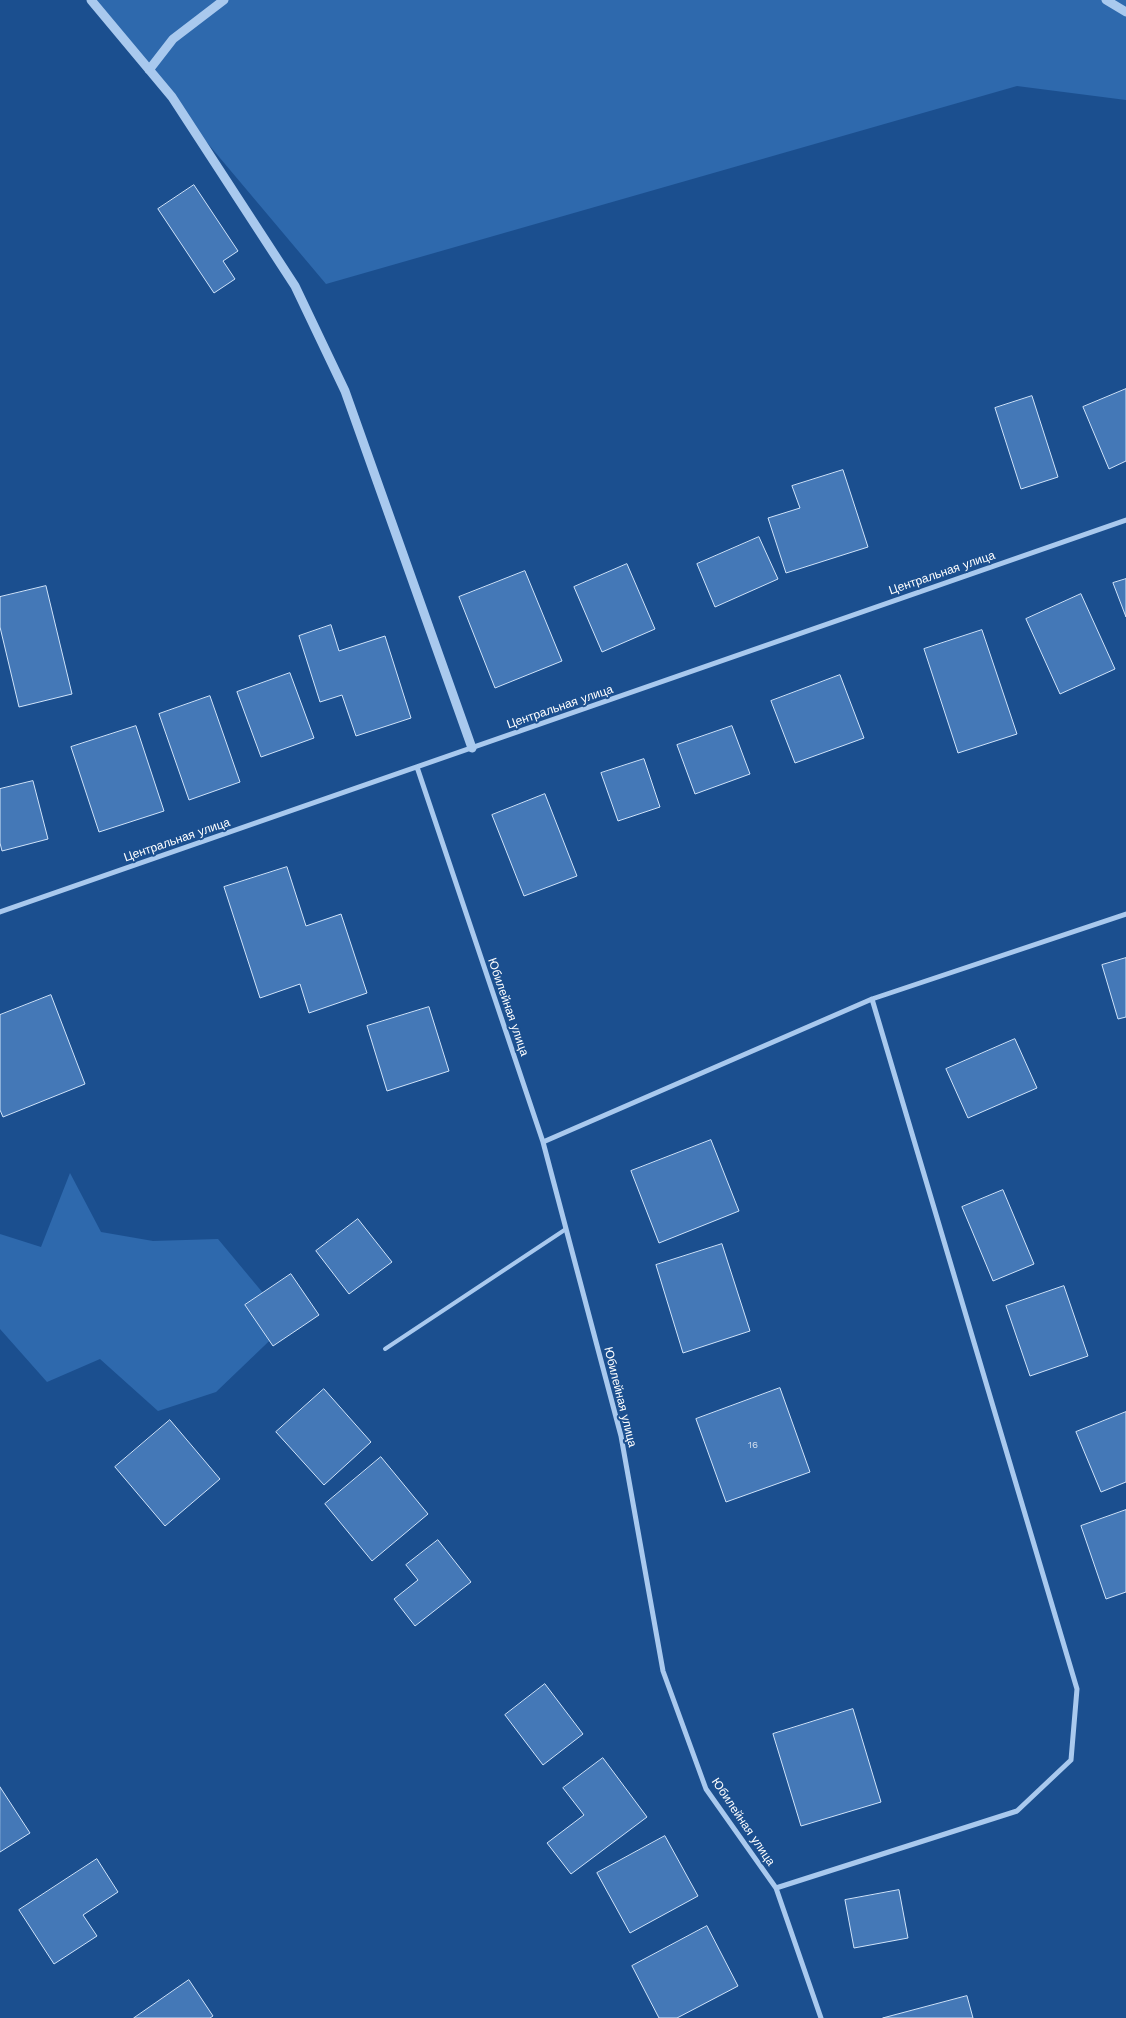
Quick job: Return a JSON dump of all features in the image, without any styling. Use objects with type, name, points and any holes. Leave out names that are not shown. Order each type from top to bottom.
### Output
[{"type":"street","points":[[91,0],[172,98],[295,286],[345,391],[472,748]]},
{"type":"street","points":[[148,70],[173,39],[224,0]]},
{"type":"street","points":[[1106,0],[1126,12]]},
{"type":"street","name":"Центральная улица","points":[[0,912],[1126,520]]},
{"type":"street","name":"Юбилейная улица","points":[[417,767],[543,1142],[620,1436],[663,1671],[706,1789],[776,1888],[821,2018]]},
{"type":"street","points":[[543,1142],[872,999],[1126,914]]},
{"type":"street","points":[[776,1888],[1017,1811],[1071,1760],[1077,1689],[872,999]]},
{"type":"lane","points":[[385,1349],[566,1229]]},
{"type":"shaded area","points":[[87,0],[1126,0],[1126,100],[1017,86],[326,284]]},
{"type":"shaded area","points":[[70,1173],[101,1232],[153,1241],[218,1239],[288,1323],[216,1392],[158,1411],[100,1359],[47,1382],[0,1329],[0,1234],[41,1247]]},
{"type":"building","points":[[194,185],[238,251],[223,261],[235,279],[214,293],[158,209]]},
{"type":"building","points":[[1126,389],[1126,461],[1109,469],[1083,407]]},
{"type":"building","points":[[1032,396],[1058,477],[1021,489],[995,408]]},
{"type":"building","points":[[843,470],[868,547],[786,573],[768,518],[800,508],[792,486]]},
{"type":"building","points":[[759,537],[778,579],[715,607],[697,564]]},
{"type":"building","points":[[627,564],[655,629],[602,652],[574,587]]},
{"type":"building","points":[[525,571],[562,661],[495,688],[459,597]]},
{"type":"building","points":[[1126,579],[1126,617],[1113,583]]},
{"type":"building","points":[[46,586],[72,694],[19,707],[0,627],[0,597]]},
{"type":"building","points":[[1081,594],[1115,669],[1060,694],[1026,619]]},
{"type":"building","points":[[331,625],[339,651],[385,636],[411,718],[356,736],[342,695],[320,702],[299,636]]},
{"type":"building","points":[[982,630],[1017,734],[958,753],[924,649]]},
{"type":"building","points":[[290,673],[314,738],[261,757],[237,692]]},
{"type":"building","points":[[840,675],[864,738],[795,763],[771,701]]},
{"type":"building","points":[[210,696],[240,782],[189,800],[159,714]]},
{"type":"building","points":[[136,726],[164,811],[99,832],[71,747]]},
{"type":"building","points":[[732,726],[750,774],[695,794],[677,745]]},
{"type":"building","points":[[644,759],[660,807],[618,821],[601,773]]},
{"type":"building","points":[[33,781],[48,839],[2,851],[0,843],[0,789]]},
{"type":"building","points":[[545,794],[577,876],[524,896],[492,815]]},
{"type":"building","points":[[287,867],[306,926],[341,914],[367,993],[309,1013],[300,984],[260,998],[224,887]]},
{"type":"building","points":[[1126,958],[1126,1017],[1118,1019],[1102,965]]},
{"type":"building","points":[[51,995],[85,1084],[3,1117],[0,1110],[0,1015]]},
{"type":"building","points":[[429,1007],[449,1071],[387,1091],[367,1026]]},
{"type":"building","points":[[1015,1039],[1037,1088],[968,1118],[946,1069]]},
{"type":"building","points":[[711,1140],[739,1211],[659,1243],[631,1171]]},
{"type":"building","points":[[1003,1190],[1034,1264],[993,1281],[962,1207]]},
{"type":"building","points":[[358,1219],[392,1262],[349,1294],[316,1251]]},
{"type":"building","points":[[722,1244],[750,1331],[683,1353],[656,1265]]},
{"type":"building","points":[[291,1274],[319,1315],[273,1346],[245,1305]]},
{"type":"building","points":[[1064,1286],[1088,1356],[1030,1376],[1006,1306]]},
{"type":"building","points":[[780,1388],[810,1472],[726,1502],[696,1419]]},
{"type":"building","points":[[324,1389],[371,1442],[324,1485],[276,1432]]},
{"type":"building","points":[[1126,1412],[1126,1482],[1101,1492],[1076,1432]]},
{"type":"building","points":[[170,1420],[220,1479],[165,1526],[115,1467]]},
{"type":"building","points":[[381,1457],[428,1514],[372,1561],[325,1504]]},
{"type":"building","points":[[1126,1510],[1126,1592],[1106,1599],[1081,1526]]},
{"type":"building","points":[[438,1540],[471,1582],[415,1626],[394,1599],[418,1580],[406,1565]]},
{"type":"building","points":[[545,1684],[583,1734],[543,1765],[505,1715]]},
{"type":"building","points":[[853,1709],[881,1802],[801,1826],[773,1734]]},
{"type":"building","points":[[603,1758],[647,1817],[571,1874],[547,1843],[584,1815],[563,1788]]},
{"type":"building","points":[[0,1787],[30,1833],[0,1852]]},
{"type":"building","points":[[665,1836],[698,1896],[630,1933],[597,1873]]},
{"type":"building","points":[[97,1859],[118,1892],[83,1915],[97,1936],[54,1964],[19,1910]]},
{"type":"building","points":[[899,1890],[908,1938],[854,1948],[845,1900]]},
{"type":"building","points":[[707,1926],[738,1986],[677,2018],[659,2018],[632,1966]]},
{"type":"building","points":[[189,1980],[213,2016],[210,2018],[134,2018]]},
{"type":"building","points":[[967,1996],[973,2018],[883,2018]]}]
